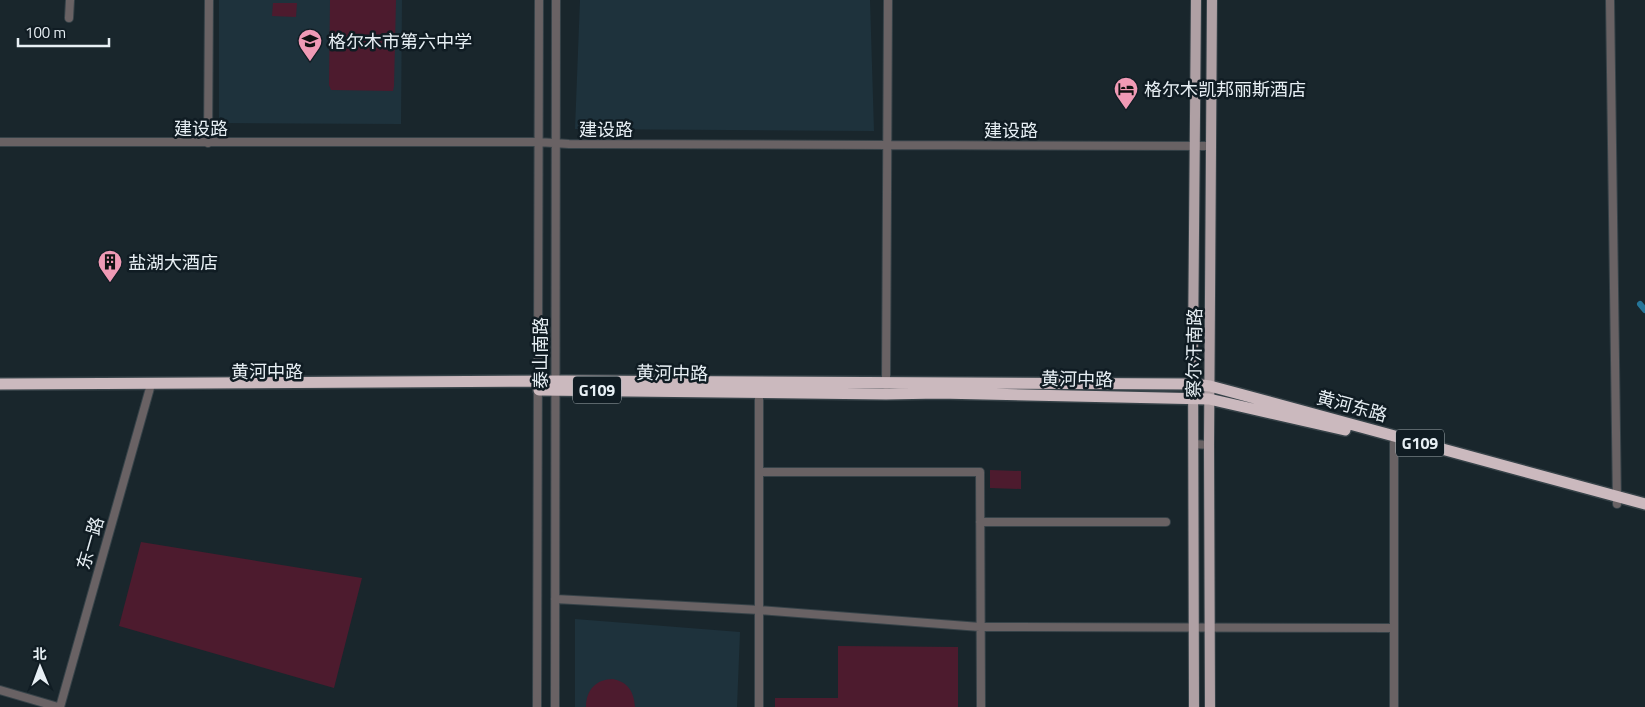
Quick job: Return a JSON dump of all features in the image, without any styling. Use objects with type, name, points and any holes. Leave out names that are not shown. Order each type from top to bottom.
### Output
[{"type":"highway","name":"黄河中路","points":[[0,384],[886,389],[948,394],[1194,399]]},
{"type":"highway","name":"黄河东路","points":[[1194,384],[1210,386],[1617,500],[1645,512]]},
{"type":"highway","name":"黄河中路","points":[[555,386],[759,392],[1194,384]]},
{"type":"highway","name":"黄河中路","points":[[0,388],[537,386]]},
{"type":"highway","name":"黄河东路","points":[[1194,399],[1209,399],[1348,431],[1617,500],[1645,504]]},
{"type":"main road","name":"察尔汗南路","points":[[1194,707],[1194,146],[1196,0]]},
{"type":"main road","name":"察尔汗南路","points":[[1210,707],[1209,399],[1212,0]]},
{"type":"street","points":[[69,18],[70,0]]},
{"type":"street","points":[[208,143],[209,0]]},
{"type":"street","name":"泰山南路","points":[[537,707],[539,0]]},
{"type":"street","name":"泰山南路","points":[[555,707],[556,0]]},
{"type":"street","points":[[886,389],[888,0]]},
{"type":"street","points":[[1610,0],[1617,500]]},
{"type":"street","name":"建设路","points":[[0,142],[538,142],[557,144],[1211,146]]},
{"type":"street","name":"东一路","points":[[59,707],[150,388]]},
{"type":"street","points":[[759,392],[759,707]]},
{"type":"street","points":[[1394,443],[1394,707]]},
{"type":"street","points":[[1194,444],[1209,445]]},
{"type":"street","points":[[759,472],[980,472],[981,707]]},
{"type":"street","points":[[980,522],[1166,522]]},
{"type":"street","points":[[555,599],[760,610],[980,627],[1394,628]]},
{"type":"street","points":[[0,690],[59,707]]},
{"type":"shaded area","name":"格尔木市第六中学","points":[[219,0],[402,0],[401,124],[219,123]]},
{"type":"shaded area","points":[[330,0],[396,0],[393,91],[331,90],[329,85]]},
{"type":"shaded area","points":[[580,0],[870,0],[874,131],[575,129]]},
{"type":"shaded area","points":[[273,3],[297,3],[296,17],[272,16]]},
{"type":"shaded area","points":[[990,470],[1021,471],[1021,489],[990,488]]},
{"type":"shaded area","points":[[141,542],[362,578],[334,688],[119,626]]},
{"type":"shaded area","points":[[575,619],[740,632],[737,707],[575,707]]},
{"type":"shaded area","points":[[838,646],[958,647],[958,707],[775,707],[775,698],[838,698]]},
{"type":"shaded area","points":[[613,679],[626,685],[632,692],[635,707],[586,707],[588,695],[593,687],[602,681]]},
{"type":"waterway","points":[[1640,304],[1645,310]]},
{"type":"place","name":"格尔木市第六中学","points":[[310,62]]},
{"type":"place","name":"格尔木凯邦丽斯酒店","points":[[1126,110]]},
{"type":"place","name":"盐湖大酒店","points":[[110,283]]}]
